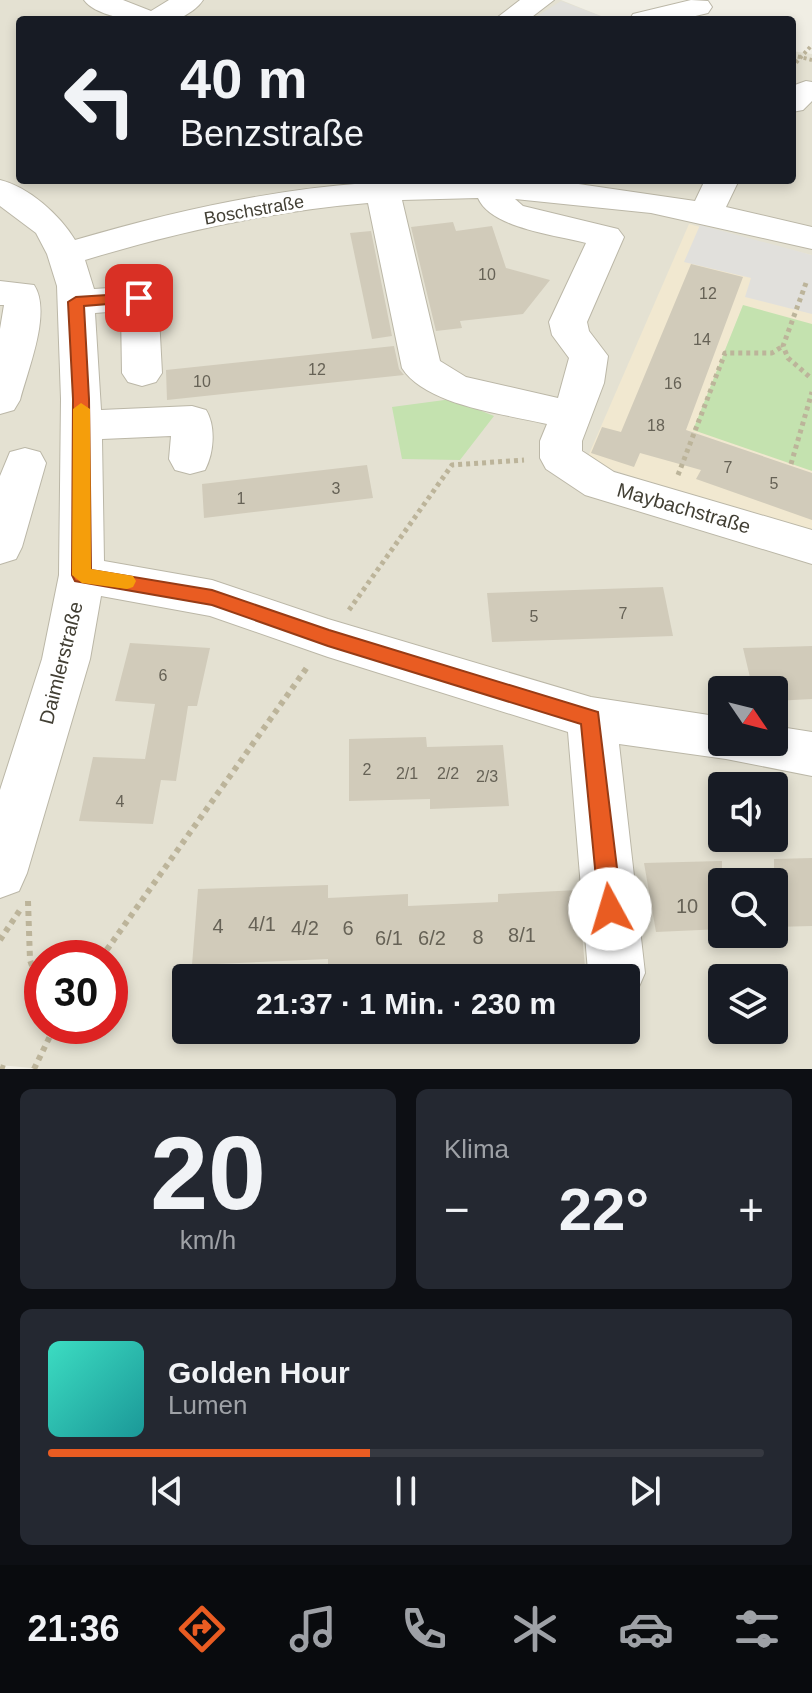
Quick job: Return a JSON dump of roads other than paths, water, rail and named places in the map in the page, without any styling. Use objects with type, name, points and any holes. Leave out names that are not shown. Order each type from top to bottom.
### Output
[{"type":"street","points":[[98,0],[138,16]]},
{"type":"street","points":[[163,16],[189,0]]},
{"type":"street","points":[[660,16],[698,7]]},
{"type":"street","points":[[525,9],[547,16]]},
{"type":"street","points":[[705,214],[720,184]]},
{"type":"street","points":[[384,185],[385,206],[422,368],[454,388],[507,403],[571,415],[584,383],[589,356],[571,335],[568,322],[606,237],[511,213],[497,205],[493,189]]},
{"type":"street","name":"Boschstraße","points":[[65,254],[115,238],[384,185],[584,194],[705,214],[812,238]]},
{"type":"street","name":"Daimlerstraße","points":[[0,190],[50,227],[65,254],[75,286],[81,426],[82,575],[14,885]]},
{"type":"street","points":[[0,293],[21,293],[24,310],[0,400]]},
{"type":"street","points":[[76,302],[139,298],[142,373]]},
{"type":"street","name":"Maybachstraße","points":[[571,415],[561,441],[561,458],[600,484],[812,547]]},
{"type":"street","points":[[81,426],[192,420],[190,459]]},
{"type":"street","points":[[0,547],[25,463]]},
{"type":"street","points":[[82,575],[212,598],[328,638],[591,718],[708,737]]},
{"type":"street","points":[[591,718],[616,964]]},
{"type":"street","points":[[788,750],[812,754]]}]
